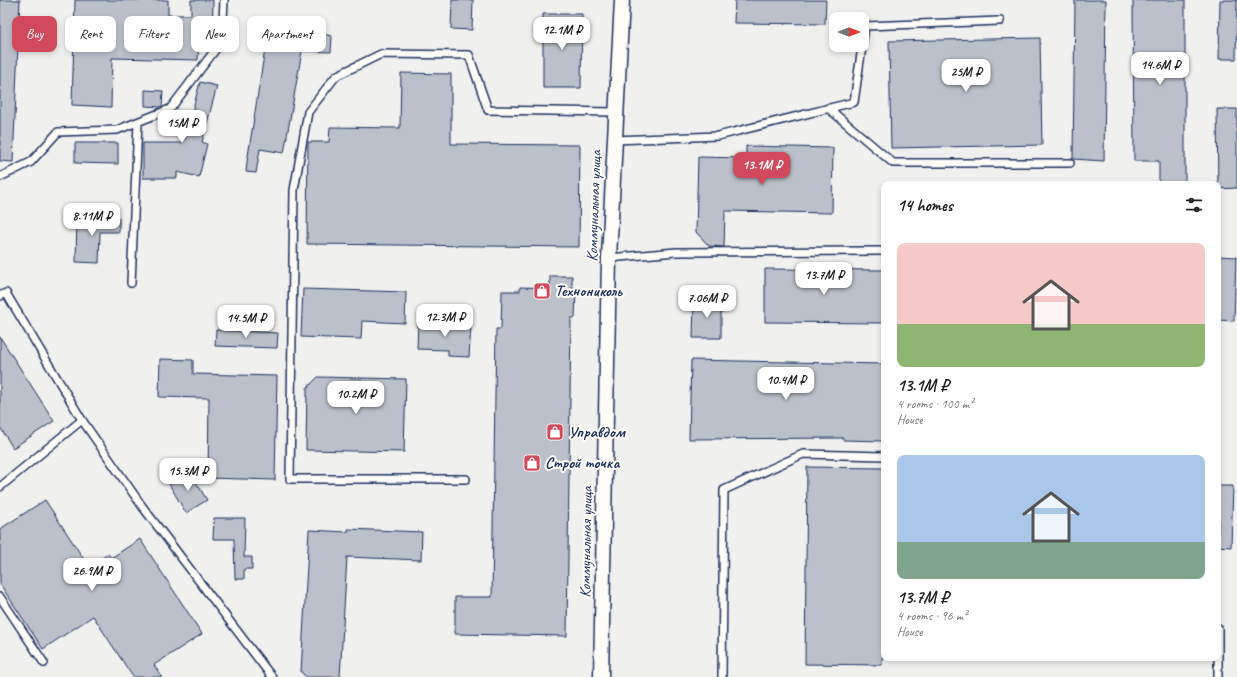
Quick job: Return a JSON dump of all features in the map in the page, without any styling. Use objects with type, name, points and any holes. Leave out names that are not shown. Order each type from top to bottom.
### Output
[{"type":"street","name":"Коммунальная улица","points":[[600,677],[609,258],[615,112],[622,0]]},
{"type":"lane","points":[[0,177],[31,162],[58,132],[117,130],[138,123],[170,109],[222,41],[224,0]]},
{"type":"lane","points":[[614,140],[718,136],[854,102],[865,26],[1000,20]]},
{"type":"lane","points":[[466,479],[290,479],[294,190],[308,112],[336,76],[381,54],[470,55],[488,110],[615,112]]},
{"type":"lane","points":[[828,108],[893,163],[1070,163]]},
{"type":"lane","points":[[131,283],[138,123]]},
{"type":"lane","points":[[609,258],[676,252],[881,251]]},
{"type":"lane","points":[[0,296],[6,293],[82,420],[142,506],[272,677]]},
{"type":"lane","points":[[0,486],[82,420]]},
{"type":"lane","points":[[722,677],[724,490],[803,454],[881,456]]},
{"type":"lane","points":[[0,598],[44,663]]},
{"type":"lane","points":[[1218,661],[1218,677]]},
{"type":"building","points":[[0,0],[20,0],[19,16],[12,16],[12,52],[18,52],[13,162],[0,161]]},
{"type":"building","points":[[75,0],[168,0],[168,15],[191,15],[191,0],[213,0],[213,16],[191,16],[191,52],[198,52],[198,60],[112,58],[111,107],[72,105],[74,52],[116,52],[116,16],[75,16]]},
{"type":"building","points":[[452,0],[473,0],[472,30],[451,29]]},
{"type":"building","points":[[735,0],[826,0],[825,24],[734,23]]},
{"type":"building","points":[[1075,0],[1106,0],[1104,161],[1073,159]]},
{"type":"building","points":[[1133,0],[1185,0],[1185,181],[1159,181],[1159,161],[1134,161]]},
{"type":"building","points":[[1220,0],[1237,0],[1236,59],[1219,59]]},
{"type":"building","points":[[543,14],[582,14],[581,88],[543,88]]},
{"type":"building","points":[[326,35],[332,36],[331,52],[326,52]]},
{"type":"building","points":[[1040,38],[1042,145],[891,148],[889,41]]},
{"type":"building","points":[[265,52],[302,52],[284,153],[260,149],[256,173],[246,172]]},
{"type":"building","points":[[401,73],[451,74],[451,144],[580,145],[579,247],[307,244],[308,142],[329,142],[330,127],[400,128]]},
{"type":"building","points":[[200,82],[217,86],[202,142],[207,144],[199,177],[177,172],[177,178],[143,178],[143,143],[182,143],[183,138],[185,139]]},
{"type":"building","points":[[145,90],[163,91],[162,107],[145,106]]},
{"type":"building","points":[[1217,109],[1237,109],[1237,188],[1221,189],[1221,181],[1218,181]]},
{"type":"building","points":[[75,143],[118,143],[118,164],[75,163]]},
{"type":"building","points":[[746,146],[833,148],[832,213],[725,211],[724,247],[709,246],[696,232],[698,157],[746,158]]},
{"type":"building","points":[[77,217],[119,218],[119,232],[100,232],[99,263],[76,262]]},
{"type":"building","points":[[1221,256],[1236,257],[1234,321],[1221,320]]},
{"type":"building","points":[[765,269],[881,270],[881,323],[765,322]]},
{"type":"building","name":"Строй точка","points":[[550,276],[572,276],[572,287],[576,288],[575,318],[571,318],[567,636],[455,634],[455,597],[492,597],[496,329],[501,329],[502,291],[520,291],[520,287],[550,288]]},
{"type":"building","points":[[303,289],[406,292],[405,323],[362,321],[361,339],[301,337]]},
{"type":"building","points":[[694,299],[721,300],[721,338],[693,338]]},
{"type":"building","points":[[418,323],[471,325],[469,357],[448,356],[448,350],[417,349]]},
{"type":"building","points":[[216,330],[278,333],[277,348],[215,346]]},
{"type":"building","points":[[0,337],[54,421],[13,448],[0,427]]},
{"type":"building","points":[[160,359],[193,360],[193,374],[277,376],[275,480],[208,478],[209,398],[159,397]]},
{"type":"building","points":[[691,360],[881,364],[881,441],[843,440],[843,438],[689,439]]},
{"type":"building","points":[[318,377],[406,379],[404,452],[306,450],[307,388]]},
{"type":"building","points":[[807,467],[881,468],[882,665],[805,664]]},
{"type":"building","points":[[189,471],[207,500],[186,513],[169,484]]},
{"type":"building","points":[[1221,486],[1233,486],[1231,547],[1221,546]]},
{"type":"building","points":[[45,500],[89,567],[108,554],[111,558],[140,539],[202,634],[154,665],[162,677],[133,677],[93,616],[43,649],[0,584],[0,529]]},
{"type":"building","points":[[214,518],[245,518],[244,557],[252,557],[252,569],[244,569],[244,579],[235,579],[234,539],[213,539]]},
{"type":"building","points":[[348,529],[422,532],[421,560],[347,557],[340,677],[306,677],[301,672],[309,530],[348,532]]},
{"type":"place","name":"Технониколь","points":[[542,291]]},
{"type":"place","name":"Управдом","points":[[555,432]]},
{"type":"place","name":"Строй точка","points":[[532,463]]}]
